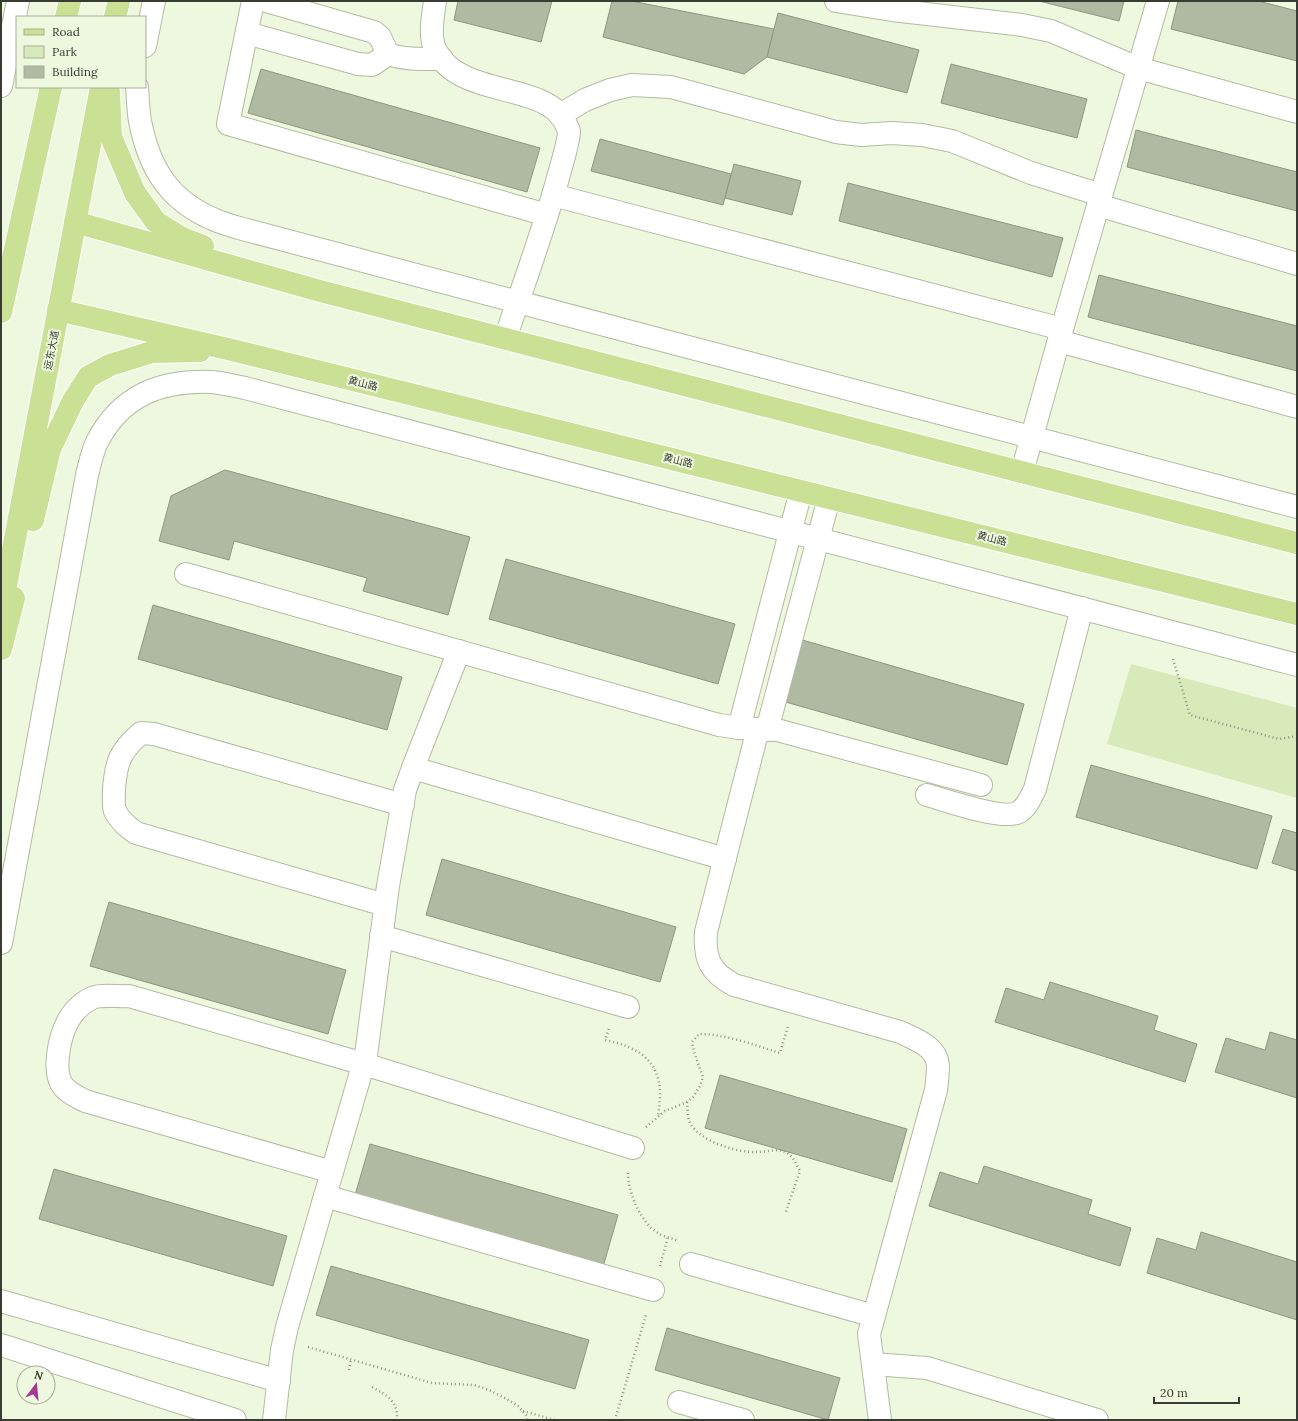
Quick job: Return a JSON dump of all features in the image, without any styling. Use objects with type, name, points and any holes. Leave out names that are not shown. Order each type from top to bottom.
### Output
[{"type":"main road","points":[[66,16],[70,1]]},
{"type":"main road","points":[[115,16],[119,1]]},
{"type":"main road","points":[[1,312],[51,88]]},
{"type":"main road","name":"运东大道","points":[[1,612],[101,88]]},
{"type":"main road","points":[[108,88],[111,137],[134,193],[156,222],[182,238],[320,292]]},
{"type":"main road","points":[[75,222],[320,292],[1297,543]]},
{"type":"main road","name":"黄山路","points":[[58,310],[232,350],[1297,614]]},
{"type":"main road","points":[[1,649],[50,449],[72,401],[88,377],[110,365],[152,352],[232,350]]},
{"type":"lane","points":[[1,86],[18,1]]},
{"type":"lane","points":[[146,41],[154,1]]},
{"type":"lane","points":[[253,1],[228,124],[1060,335],[1297,407]]},
{"type":"lane","points":[[266,1],[374,32],[380,37],[388,54],[397,57],[442,59]]},
{"type":"lane","points":[[435,1],[432,34],[435,48],[451,69],[468,79],[542,102],[555,109],[569,130],[565,152],[550,205],[505,339]]},
{"type":"lane","points":[[836,1],[892,10],[1022,24],[1051,31],[1138,68],[1297,112]]},
{"type":"lane","points":[[1022,472],[1060,335],[1158,1]]},
{"type":"lane","points":[[247,33],[358,64],[372,65],[388,54]]},
{"type":"lane","points":[[560,115],[584,100],[610,90],[632,85],[671,87],[836,132],[861,134],[922,134],[952,142],[1100,200],[1297,264]]},
{"type":"lane","points":[[137,88],[139,120],[149,155],[162,181],[184,203],[213,219],[239,228],[518,303],[1032,436],[1297,507]]},
{"type":"lane","points":[[1,943],[87,475],[96,444],[108,423],[126,404],[153,389],[180,383],[213,382],[245,388],[1297,665]]},
{"type":"lane","points":[[801,491],[791,531],[755,729],[725,859],[706,932],[705,945],[708,959],[715,972],[723,979],[734,985],[900,1032],[928,1046],[934,1053],[938,1064],[936,1090],[869,1334],[880,1420]]},
{"type":"lane","points":[[755,729],[818,539],[829,498]]},
{"type":"lane","points":[[186,574],[720,725],[777,730],[981,785]]},
{"type":"lane","points":[[927,795],[997,814],[1010,815],[1019,812],[1029,802],[1035,789],[1082,608]]},
{"type":"lane","points":[[274,1420],[286,1327],[366,1055],[385,905],[405,790],[459,652]]},
{"type":"lane","points":[[385,905],[136,833],[123,823],[114,810],[115,777],[119,759],[128,745],[141,733],[154,734],[403,805]]},
{"type":"lane","points":[[413,768],[725,859]]},
{"type":"lane","points":[[381,936],[622,1005]]},
{"type":"lane","points":[[332,1172],[85,1101],[70,1093],[61,1082],[57,1065],[60,1040],[66,1022],[78,1007],[94,997],[129,996],[364,1064],[633,1148]]},
{"type":"lane","points":[[325,1196],[653,1290]]},
{"type":"lane","points":[[691,1264],[874,1316]]},
{"type":"lane","points":[[1,1301],[279,1381]]},
{"type":"lane","points":[[1,1345],[235,1420]]},
{"type":"lane","points":[[873,1364],[927,1368],[1097,1420]]},
{"type":"lane","points":[[679,1402],[743,1420]]},
{"type":"path","points":[[1165,630],[1190,715],[1278,739],[1297,736]]},
{"type":"path","points":[[691,1264],[689,1245],[658,1234],[641,1215],[634,1201],[628,1176],[630,1155],[636,1140],[646,1127],[665,1111],[687,1102],[696,1092],[703,1077],[692,1042],[699,1034],[710,1034],[725,1037],[780,1053],[795,1002]]},
{"type":"path","points":[[622,1005],[605,1040],[623,1044],[636,1050],[646,1058],[655,1069],[659,1081],[660,1094],[658,1117]]},
{"type":"path","points":[[687,1102],[689,1121],[694,1130],[714,1142],[732,1149],[747,1152],[780,1150],[786,1152],[792,1158],[800,1171],[785,1214]]},
{"type":"path","points":[[615,1420],[668,1237]]},
{"type":"path","points":[[284,1340],[432,1383],[474,1385],[506,1398],[518,1406],[527,1416],[528,1420]]},
{"type":"path","points":[[348,1370],[351,1359]]},
{"type":"path","points":[[372,1388],[384,1394],[394,1402],[397,1412],[397,1420]]},
{"type":"path","points":[[523,1411],[555,1420]]},
{"type":"green space","points":[[1131,664],[1297,708],[1297,798],[1107,744]]},
{"type":"building","points":[[458,1],[552,1],[541,42],[454,20]]},
{"type":"building","points":[[612,1],[631,1],[774,29],[767,57],[744,74],[603,37]]},
{"type":"building","points":[[1039,1],[1124,1],[1119,21]]},
{"type":"building","points":[[1178,1],[1258,1],[1297,11],[1297,61],[1171,29]]},
{"type":"building","points":[[778,13],[919,50],[907,93],[767,57]]},
{"type":"building","points":[[951,64],[1087,99],[1077,138],[941,103]]},
{"type":"building","points":[[261,69],[540,148],[527,192],[248,113]]},
{"type":"building","points":[[1136,130],[1297,172],[1297,211],[1127,167]]},
{"type":"building","points":[[600,139],[731,174],[723,205],[591,171]]},
{"type":"building","points":[[734,164],[801,181],[792,215],[725,198]]},
{"type":"building","points":[[848,183],[1063,238],[1052,277],[839,221]]},
{"type":"building","points":[[1099,275],[1297,326],[1297,371],[1088,317]]},
{"type":"building","points":[[225,470],[470,537],[448,615],[363,591],[367,578],[234,541],[229,560],[159,541],[171,496]]},
{"type":"building","points":[[506,559],[735,624],[718,684],[489,619]]},
{"type":"building","points":[[153,605],[402,677],[387,730],[138,659]]},
{"type":"building","points":[[799,639],[1024,704],[1007,765],[782,701]]},
{"type":"building","points":[[1091,765],[1272,816],[1257,869],[1076,817]]},
{"type":"building","points":[[1283,829],[1297,833],[1297,871],[1272,863]]},
{"type":"building","points":[[442,859],[676,927],[660,982],[426,915]]},
{"type":"building","points":[[109,902],[346,970],[328,1034],[90,966]]},
{"type":"building","points":[[1050,982],[1158,1016],[1154,1030],[1197,1044],[1185,1082],[995,1022],[1006,988],[1044,1000]]},
{"type":"building","points":[[1270,1032],[1297,1040],[1297,1098],[1215,1072],[1226,1038],[1265,1050]]},
{"type":"building","points":[[720,1075],[907,1129],[892,1182],[705,1128]]},
{"type":"building","points":[[370,1144],[618,1215],[603,1267],[355,1195]]},
{"type":"building","points":[[984,1166],[1092,1200],[1088,1214],[1131,1228],[1120,1266],[929,1206],[940,1172],[978,1184]]},
{"type":"building","points":[[54,1169],[287,1236],[273,1286],[39,1219]]},
{"type":"building","points":[[1201,1232],[1297,1262],[1297,1320],[1147,1273],[1157,1238],[1196,1250]]},
{"type":"building","points":[[331,1266],[589,1340],[575,1389],[316,1315]]},
{"type":"building","points":[[667,1328],[840,1378],[828,1420],[655,1370]]}]
